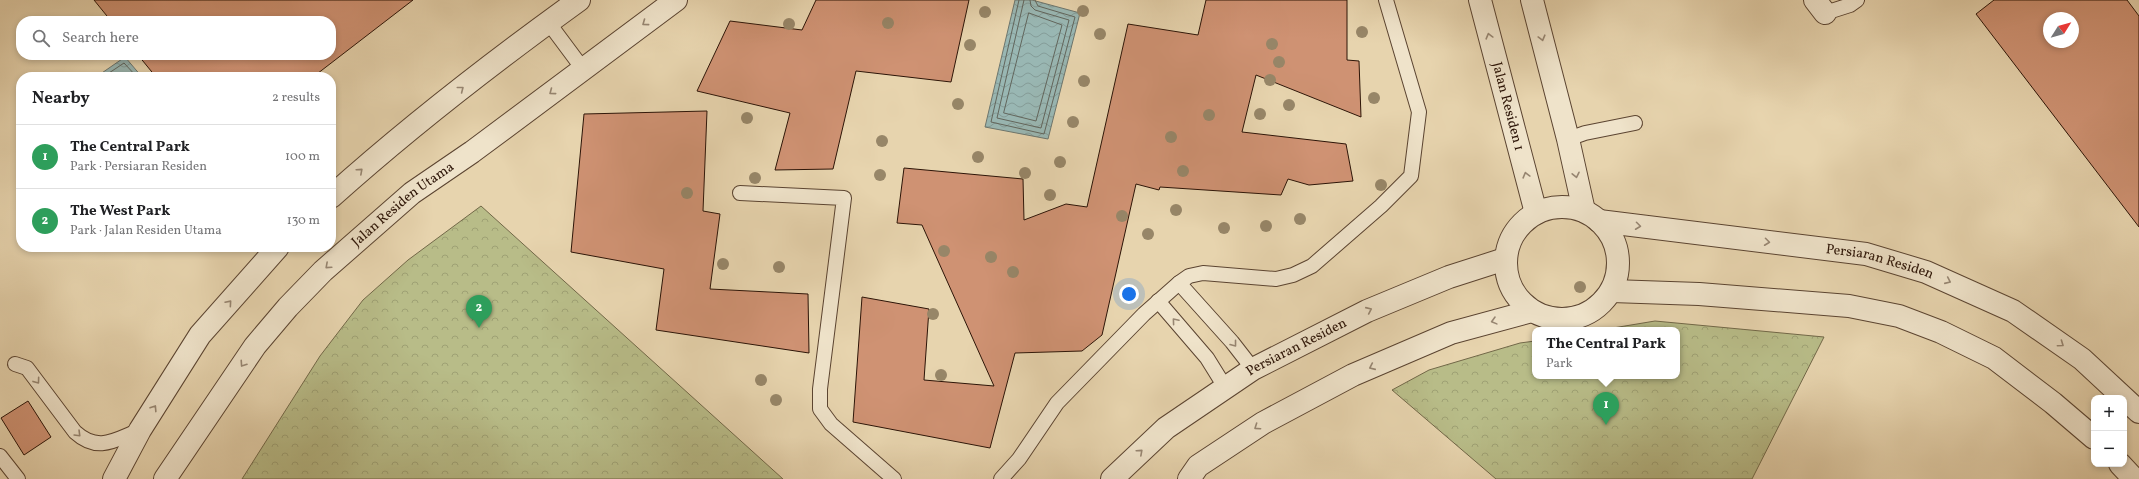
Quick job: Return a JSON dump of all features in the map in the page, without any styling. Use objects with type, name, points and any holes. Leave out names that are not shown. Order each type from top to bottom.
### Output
[{"type":"street","points":[[336,193],[385,149],[548,22],[579,0]]},
{"type":"street","name":"Jalan Residen Utama","points":[[165,479],[255,346],[288,307],[323,271],[412,193],[472,152],[676,0]]},
{"type":"street","name":"Jalan Residen 1","points":[[1480,0],[1536,213]]},
{"type":"street","points":[[1532,0],[1568,139],[1591,216]]},
{"type":"street","points":[[1568,207],[1591,216],[1611,236],[1618,254],[1618,273],[1612,291],[1600,305],[1585,316],[1567,320],[1549,319],[1532,311],[1520,301],[1511,289],[1506,274],[1505,259],[1510,240],[1520,224],[1536,213],[1551,208],[1568,207]]},
{"type":"street","name":"Persiaran Residen","points":[[1591,216],[1866,254],[1926,272],[2014,311],[2082,359],[2139,412]]},
{"type":"street","points":[[114,479],[140,430],[200,335],[274,252]]},
{"type":"street","name":"Persiaran Residen","points":[[1112,479],[1166,428],[1225,387],[1253,370],[1367,311],[1450,277],[1505,259]]},
{"type":"street","points":[[1612,291],[1698,294],[1841,306],[1899,316],[1941,332],[1994,358],[2053,403],[2091,435]]},
{"type":"street","points":[[1189,479],[1198,466],[1263,423],[1352,375],[1451,333],[1532,311]]},
{"type":"street","points":[[2123,467],[2134,479]]},
{"type":"lane","points":[[1001,479],[1019,459],[1057,403],[1144,314],[1179,283],[1189,276],[1202,273],[1276,279],[1293,275],[1312,266],[1382,206],[1410,176],[1419,112],[1386,0]]},
{"type":"lane","points":[[1820,6],[1850,5],[1857,0]]},
{"type":"lane","points":[[548,22],[583,69]]},
{"type":"lane","points":[[1568,139],[1585,133],[1635,123]]},
{"type":"lane","points":[[740,193],[844,198],[820,389],[820,409],[831,424],[894,479]]},
{"type":"lane","points":[[1179,283],[1232,342],[1253,370]]},
{"type":"lane","points":[[1158,301],[1207,358],[1225,387]]},
{"type":"lane","points":[[15,364],[27,368],[75,432],[83,440],[104,444],[140,430]]},
{"type":"lane","points":[[0,456],[18,479]]},
{"type":"green space","points":[[481,206],[783,479],[242,479],[320,356],[363,300],[408,260]]},
{"type":"green space","points":[[1655,321],[1824,337],[1752,479],[1496,479],[1392,390],[1429,370],[1520,343],[1532,341],[1532,379],[1680,379],[1680,327],[1619,327]]},
{"type":"water","points":[[1015,0],[1032,0],[1080,13],[1048,139],[985,127]]},
{"type":"water","points":[[121,60],[128,60],[138,72],[103,72]]},
{"type":"building","points":[[94,0],[413,0],[336,59],[336,16],[107,16]]},
{"type":"building","points":[[816,0],[969,0],[951,82],[856,71],[833,169],[775,170],[790,113],[697,91],[730,21],[802,30]]},
{"type":"building","points":[[1206,0],[1347,0],[1347,60],[1359,61],[1361,117],[1256,75],[1242,132],[1346,144],[1353,181],[1309,185],[1288,179],[1281,195],[1160,187],[1159,190],[1136,184],[1102,335],[1082,351],[1015,353],[990,448],[853,422],[862,297],[929,309],[924,380],[994,386],[922,225],[897,223],[904,168],[1023,179],[1024,220],[1066,204],[1087,207],[1128,24],[1198,35]]},
{"type":"building","points":[[1994,0],[2127,0],[2139,16],[2139,227],[1976,14]]},
{"type":"building","points":[[142,60],[335,60],[319,72],[152,72]]},
{"type":"building","points":[[707,111],[703,211],[720,214],[710,289],[808,294],[809,353],[656,330],[664,269],[571,252],[584,114]]},
{"type":"building","points":[[28,401],[51,437],[24,455],[1,418]]},
{"type":"place","name":"The West Park","points":[[479,328]]},
{"type":"place","name":"The Central Park","points":[[1606,425]]}]
